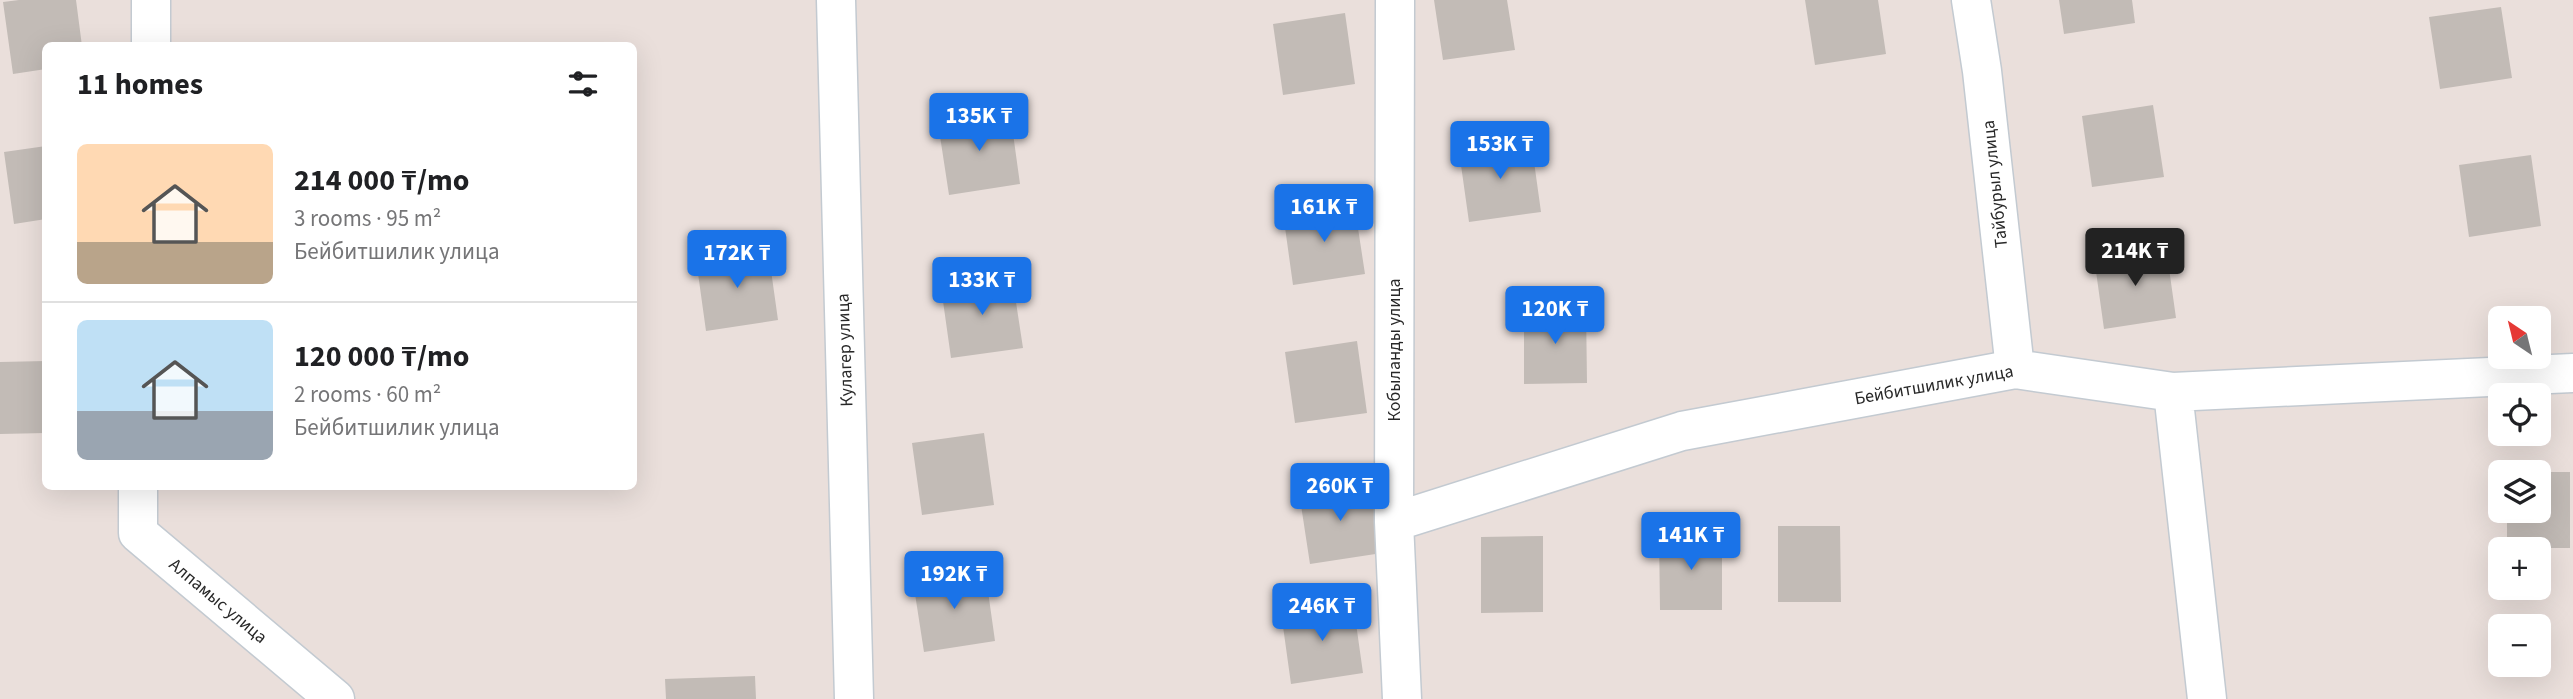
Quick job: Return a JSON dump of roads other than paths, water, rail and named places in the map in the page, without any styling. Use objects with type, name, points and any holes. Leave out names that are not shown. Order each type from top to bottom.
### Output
[{"type":"street","points":[[151,0],[151,42]]},
{"type":"street","name":"Кулагер улица","points":[[835,0],[854,699]]},
{"type":"street","name":"Кобыланды улица","points":[[1395,0],[1394,522],[1402,699]]},
{"type":"street","name":"Тайбурыл улица","points":[[1971,0],[1982,71],[2015,369]]},
{"type":"street","name":"Бейбитшилик улица","points":[[1394,522],[1682,430],[2015,369],[2174,392],[2573,373]]},
{"type":"street","points":[[2174,392],[2207,699]]},
{"type":"street","name":"Алпамыс улица","points":[[138,490],[138,533],[335,699]]}]
